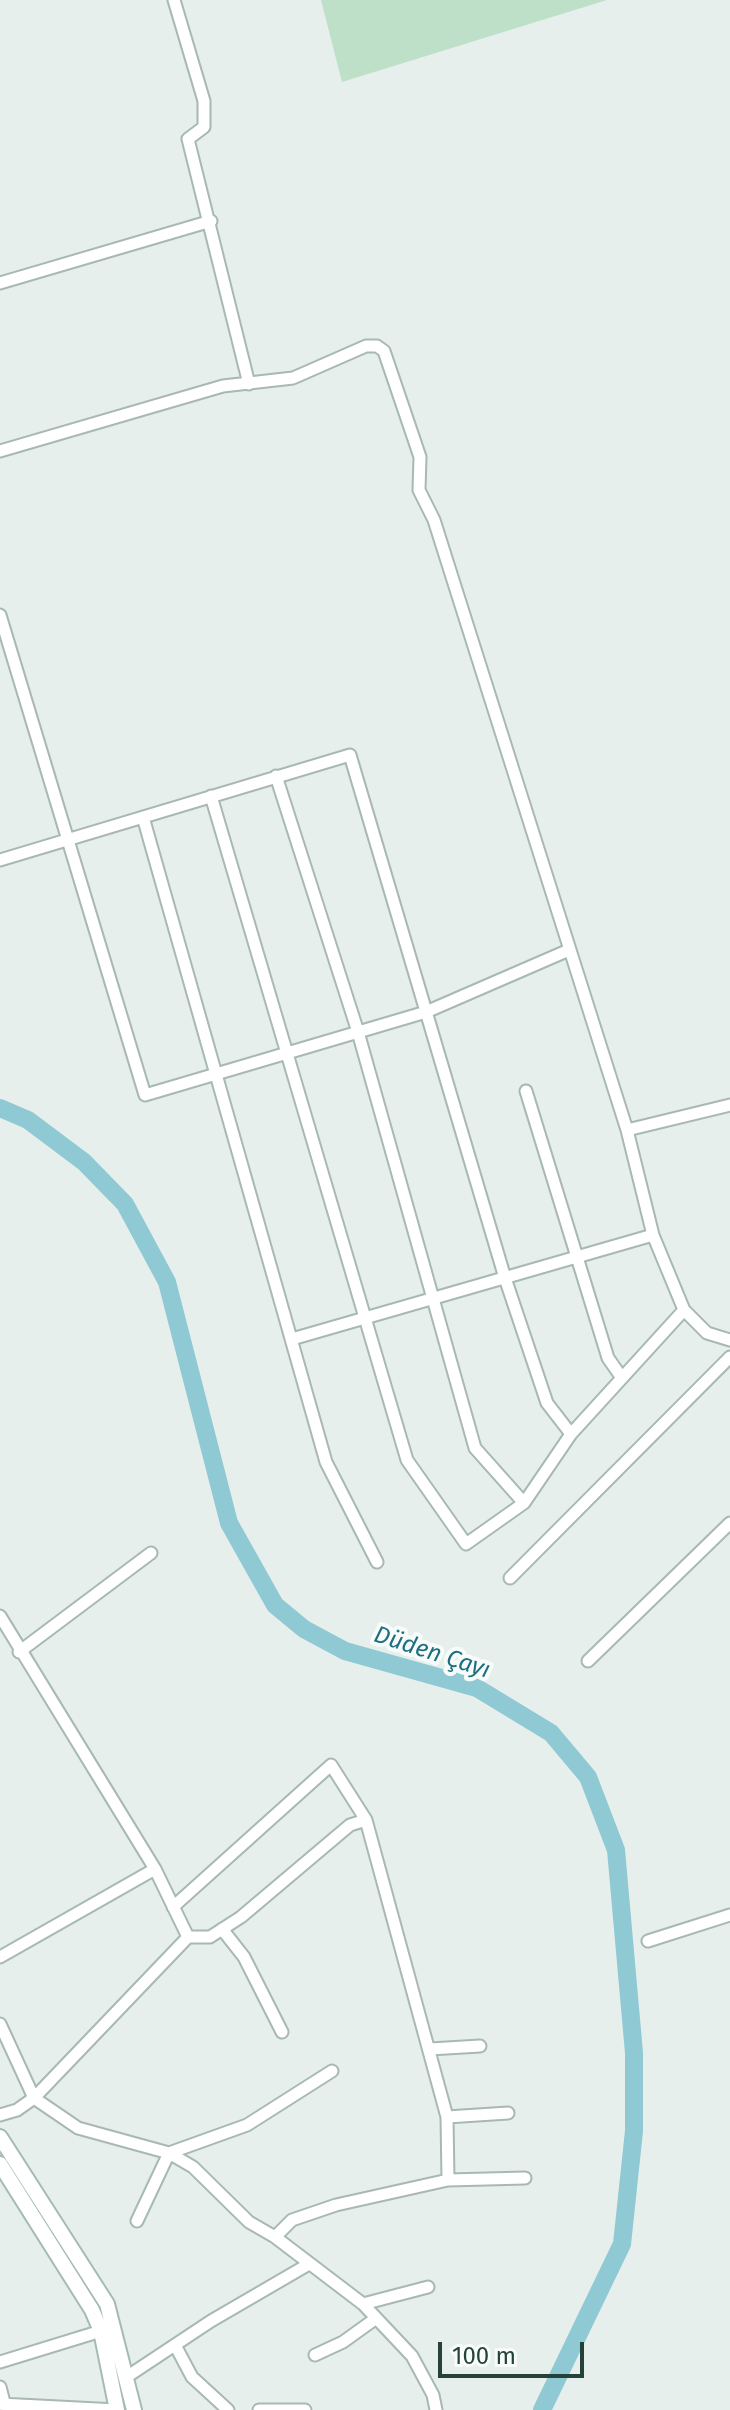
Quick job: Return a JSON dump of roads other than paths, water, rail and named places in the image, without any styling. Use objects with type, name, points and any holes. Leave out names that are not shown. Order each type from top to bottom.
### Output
[{"type":"main road","points":[[0,2137],[107,2304],[128,2376],[134,2410]]},
{"type":"main road","points":[[0,2164],[64,2263],[101,2331],[117,2410]]},
{"type":"street","points":[[174,0],[204,101],[204,127],[188,139],[211,221],[249,384]]},
{"type":"street","points":[[0,283],[211,221]]},
{"type":"street","points":[[0,451],[223,386],[293,378],[366,346],[377,346],[384,351],[420,457],[419,490],[434,520],[627,1130],[653,1235],[684,1310],[707,1333],[730,1340]]},
{"type":"street","points":[[0,615],[145,1095],[426,1012],[569,950]]},
{"type":"street","points":[[0,860],[350,755],[505,1278],[547,1403],[571,1434]]},
{"type":"street","points":[[276,776],[358,1032],[475,1448],[524,1503]]},
{"type":"street","points":[[211,796],[407,1460],[466,1544],[524,1503],[571,1434],[684,1310]]},
{"type":"street","points":[[143,817],[326,1462],[377,1562]]},
{"type":"street","points":[[526,1091],[608,1358],[622,1378]]},
{"type":"street","points":[[627,1130],[730,1105]]},
{"type":"street","points":[[292,1339],[653,1235]]},
{"type":"street","points":[[510,1578],[730,1357]]},
{"type":"street","points":[[588,1661],[730,1523]]},
{"type":"street","points":[[19,1652],[151,1553]]},
{"type":"street","points":[[0,1616],[19,1652],[155,1869],[188,1937]]},
{"type":"street","points":[[173,1907],[331,1765],[366,1820],[447,2117],[448,2180]]},
{"type":"street","points":[[0,2115],[17,2110],[34,2098],[188,1937],[210,1937],[350,1825],[366,1820]]},
{"type":"street","points":[[0,1957],[155,1869]]},
{"type":"street","points":[[648,1941],[730,1915]]},
{"type":"street","points":[[222,1929],[244,1957],[282,2032]]},
{"type":"street","points":[[0,2024],[34,2098],[78,2128],[169,2153],[193,2167],[249,2222],[275,2237],[363,2304],[412,2356],[433,2395],[436,2410]]},
{"type":"street","points":[[430,2049],[480,2046]]},
{"type":"street","points":[[137,2221],[169,2153],[247,2125],[332,2071]]},
{"type":"street","points":[[447,2117],[508,2113]]},
{"type":"street","points":[[275,2237],[292,2220],[336,2205],[448,2180],[525,2178]]},
{"type":"street","points":[[128,2376],[309,2264]]},
{"type":"street","points":[[363,2304],[428,2287]]},
{"type":"street","points":[[315,2355],[343,2342],[375,2319]]},
{"type":"street","points":[[0,2362],[101,2331]]},
{"type":"street","points":[[175,2345],[192,2377],[228,2410]]},
{"type":"street","points":[[0,2387],[4,2406],[117,2410]]},
{"type":"street","points":[[259,2410],[305,2410]]},
{"type":"waterway","name":"Düden Çayı","points":[[0,1108],[28,1120],[84,1162],[125,1204],[167,1282],[229,1523],[275,1605],[304,1629],[345,1651],[477,1688],[551,1733],[588,1777],[616,1850],[634,2053],[634,2131],[622,2244],[542,2410]]}]
